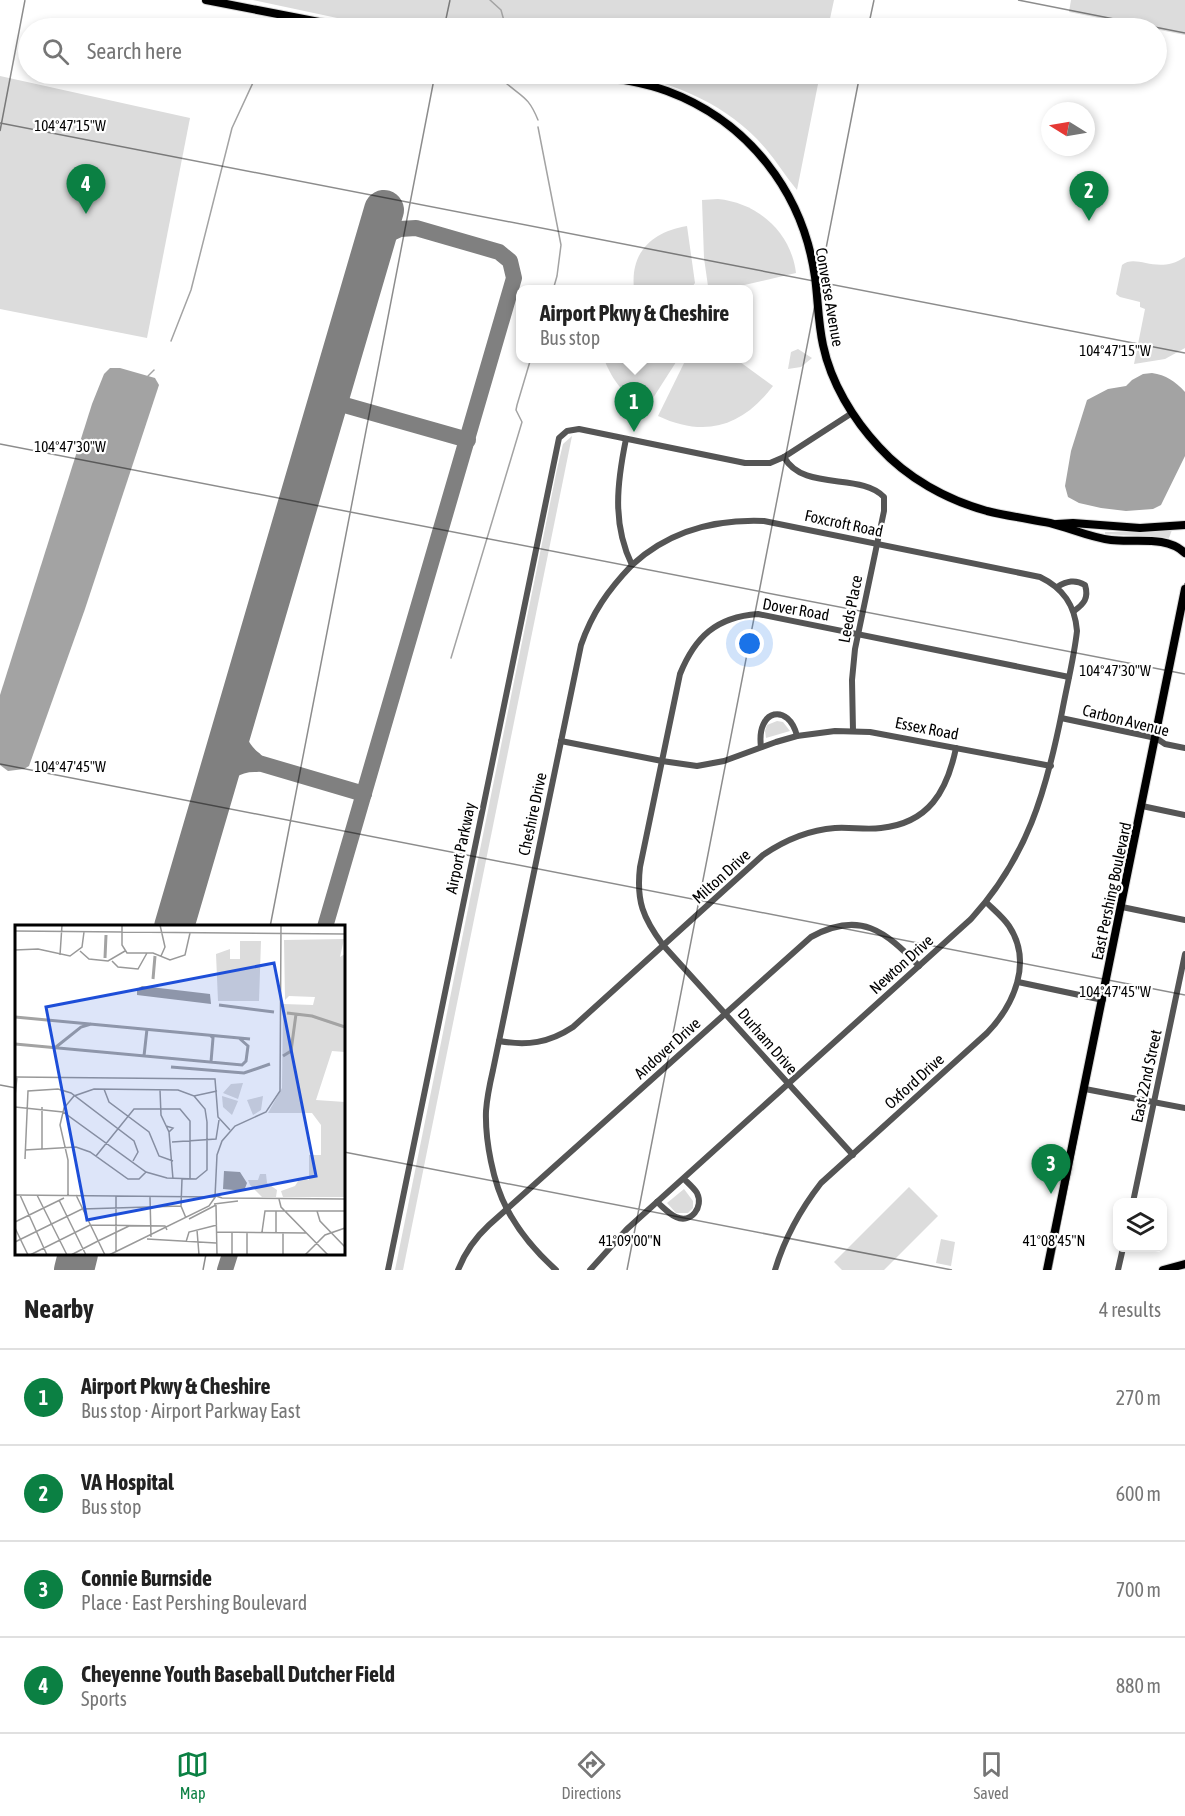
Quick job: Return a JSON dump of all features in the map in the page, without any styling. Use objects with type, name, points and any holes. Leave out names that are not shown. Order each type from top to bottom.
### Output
[{"type":"main road","points":[[206,0],[299,18]]},
{"type":"main road","name":"Converse Avenue","points":[[645,84],[693,103],[731,125],[781,181],[800,219],[813,264],[823,345],[830,368],[852,413],[880,449],[898,466],[925,485],[969,506],[1107,539],[1169,543],[1179,547],[1185,553]]},
{"type":"main road","name":"Converse Avenue","points":[[1052,524],[1073,523],[1140,528],[1185,525]]},
{"type":"main road","name":"East Pershing Boulevard","points":[[1047,1270],[1185,590]]},
{"type":"main road","name":"East Pershing Boulevard","points":[[1180,622],[1185,609]]},
{"type":"main road","points":[[1163,1270],[1185,1264]]},
{"type":"street","points":[[632,565],[624,548],[618,523],[617,495],[626,439],[745,463],[770,463],[784,457],[852,413]]},
{"type":"street","name":"Airport Parkway","points":[[388,1270],[555,448],[562,434],[569,430],[579,429],[626,439]]},
{"type":"street","name":"Leeds Place","points":[[784,457],[800,473],[867,487],[880,492],[884,497],[885,503],[858,634],[852,680],[853,731]]},
{"type":"street","name":"Foxcroft Road","points":[[632,565],[644,554],[677,534],[710,524],[755,520],[786,524],[1030,574],[1040,577],[1064,593],[1074,612]]},
{"type":"street","name":"Cheshire Drive","points":[[556,1270],[526,1238],[506,1209],[495,1177],[487,1133],[488,1096],[576,664],[588,625],[610,587],[632,565]]},
{"type":"street","points":[[1057,587],[1078,581],[1085,585],[1087,593],[1086,600],[1074,612],[1077,631],[1061,718]]},
{"type":"street","name":"Dover Road","points":[[663,945],[644,916],[639,901],[637,886],[639,867],[680,674],[687,655],[700,638],[713,627],[743,615],[758,615],[1069,677]]},
{"type":"street","points":[[761,747],[759,734],[762,725],[766,718],[772,715],[789,719],[795,726],[797,736]]},
{"type":"street","name":"Carbon Avenue","points":[[1061,718],[1156,738],[1165,744],[1185,748]]},
{"type":"street","name":"Newton Drive","points":[[590,1270],[608,1248],[657,1202],[971,919],[986,902],[1003,880],[1030,831],[1051,766],[1061,718]]},
{"type":"street","name":"Essex Road","points":[[561,741],[682,765],[709,765],[797,736],[853,731],[888,734],[1051,766]]},
{"type":"street","name":"Milton Drive","points":[[499,1041],[530,1044],[560,1035],[573,1027],[763,855],[778,845],[818,830],[879,828],[903,823],[913,818],[933,803],[942,790],[948,779],[956,748]]},
{"type":"street","points":[[1142,806],[1185,815]]},
{"type":"street","name":"Oxford Drive","points":[[775,1270],[792,1226],[821,1183],[996,1024],[1009,1006],[1018,982],[1020,958],[1009,926],[986,902]]},
{"type":"street","points":[[1122,907],[1185,920]]},
{"type":"street","name":"Andover Drive","points":[[458,1270],[464,1255],[477,1237],[506,1209],[811,937],[832,927],[857,925],[880,932],[892,940],[919,966]]},
{"type":"street","name":"Durham Drive","points":[[663,945],[852,1155]]},
{"type":"street","name":"East 22nd Street","points":[[1134,1198],[1185,954]]},
{"type":"street","points":[[1018,982],[1102,999]]},
{"type":"street","points":[[1085,1089],[1185,1108]]},
{"type":"street","points":[[657,1202],[677,1218],[684,1219],[692,1216],[697,1210],[699,1201],[696,1191],[684,1179]]},
{"type":"street","points":[[1118,1270],[1122,1252]]},
{"type":"shaded area","points":[[253,0],[834,0],[830,18],[337,18]]},
{"type":"shaded area","points":[[1071,0],[1185,0],[1185,35],[1167,31],[1167,18],[1099,18],[1069,12]]},
{"type":"shaded area","points":[[0,76],[18,80],[18,84],[36,84],[190,118],[147,338],[0,309]]},
{"type":"shaded area","points":[[664,84],[818,84],[797,190],[752,134],[720,109]]},
{"type":"shaded area","points":[[718,199],[733,202],[759,213],[780,233],[793,258],[796,273],[744,285],[708,285],[704,258],[702,200]]},
{"type":"shaded area","points":[[687,226],[695,283],[694,285],[634,285],[636,264],[640,254],[654,239]]},
{"type":"shaded area","points":[[1185,257],[1185,348],[1165,359],[1134,364],[1145,309],[1140,307],[1140,302],[1116,294],[1122,265],[1134,261],[1165,265]]},
{"type":"shaded area","points":[[798,349],[812,358],[801,367],[788,369],[791,352]]},
{"type":"shaded area","points":[[606,363],[675,363],[646,409],[620,388]]},
{"type":"shaded area","points":[[684,363],[741,363],[773,386],[749,411],[722,425],[691,426],[658,416]]},
{"type":"shaded area","points":[[110,368],[120,368],[155,378],[159,385],[85,609],[29,766],[8,771],[0,765],[0,695],[92,404],[104,374]]},
{"type":"shaded area","points":[[1152,373],[1170,379],[1185,392],[1185,456],[1161,505],[1153,509],[1126,511],[1079,503],[1068,497],[1065,486],[1071,451],[1087,400],[1108,389],[1126,386],[1143,374]]},
{"type":"shaded area","points":[[572,436],[403,1270],[395,1270],[557,469],[563,444]]},
{"type":"shaded area","points":[[1172,530],[1169,538],[1105,534],[1105,532]]},
{"type":"shaded area","points":[[777,721],[783,722],[790,731],[766,738],[767,725]]},
{"type":"shaded area","points":[[909,1187],[938,1216],[884,1270],[842,1270],[834,1262]]},
{"type":"shaded area","points":[[684,1189],[693,1201],[693,1208],[688,1213],[676,1213],[667,1203]]},
{"type":"shaded area","points":[[941,1239],[955,1242],[951,1266],[936,1263]]},
{"type":"waterway","points":[[490,0],[501,10],[503,18]]},
{"type":"waterway","points":[[171,341],[191,290],[232,128],[252,84]]},
{"type":"waterway","points":[[507,84],[529,103],[538,120]]},
{"type":"waterway","points":[[538,127],[561,245],[554,285]]},
{"type":"waterway","points":[[451,658],[522,422],[516,410],[530,363]]},
{"type":"waterway","points":[[148,376],[154,370]]},
{"type":"taxiway","points":[[326,925],[514,278],[510,261],[499,252],[416,228],[400,229],[387,235],[378,244],[368,264]]},
{"type":"taxiway","points":[[322,420],[329,408],[341,404],[468,440]]},
{"type":"taxiway","points":[[236,715],[242,745],[255,760]]},
{"type":"taxiway","points":[[225,753],[364,794]]},
{"type":"taxiway","points":[[213,793],[230,771],[249,764],[257,764]]},
{"type":"taxiway","points":[[225,1270],[230,1255]]},
{"type":"runway","points":[[175,925],[384,210]]},
{"type":"runway","points":[[74,1270],[78,1255]]},
{"type":"place","name":"Cheyenne Youth Baseball Dutcher Field","points":[[86,214]]},
{"type":"place","name":"VA Hospital","points":[[1089,221]]},
{"type":"place","name":"Airport Pkwy & Cheshire","points":[[634,432]]},
{"type":"place","name":"Connie Burnside","points":[[1051,1194]]}]
